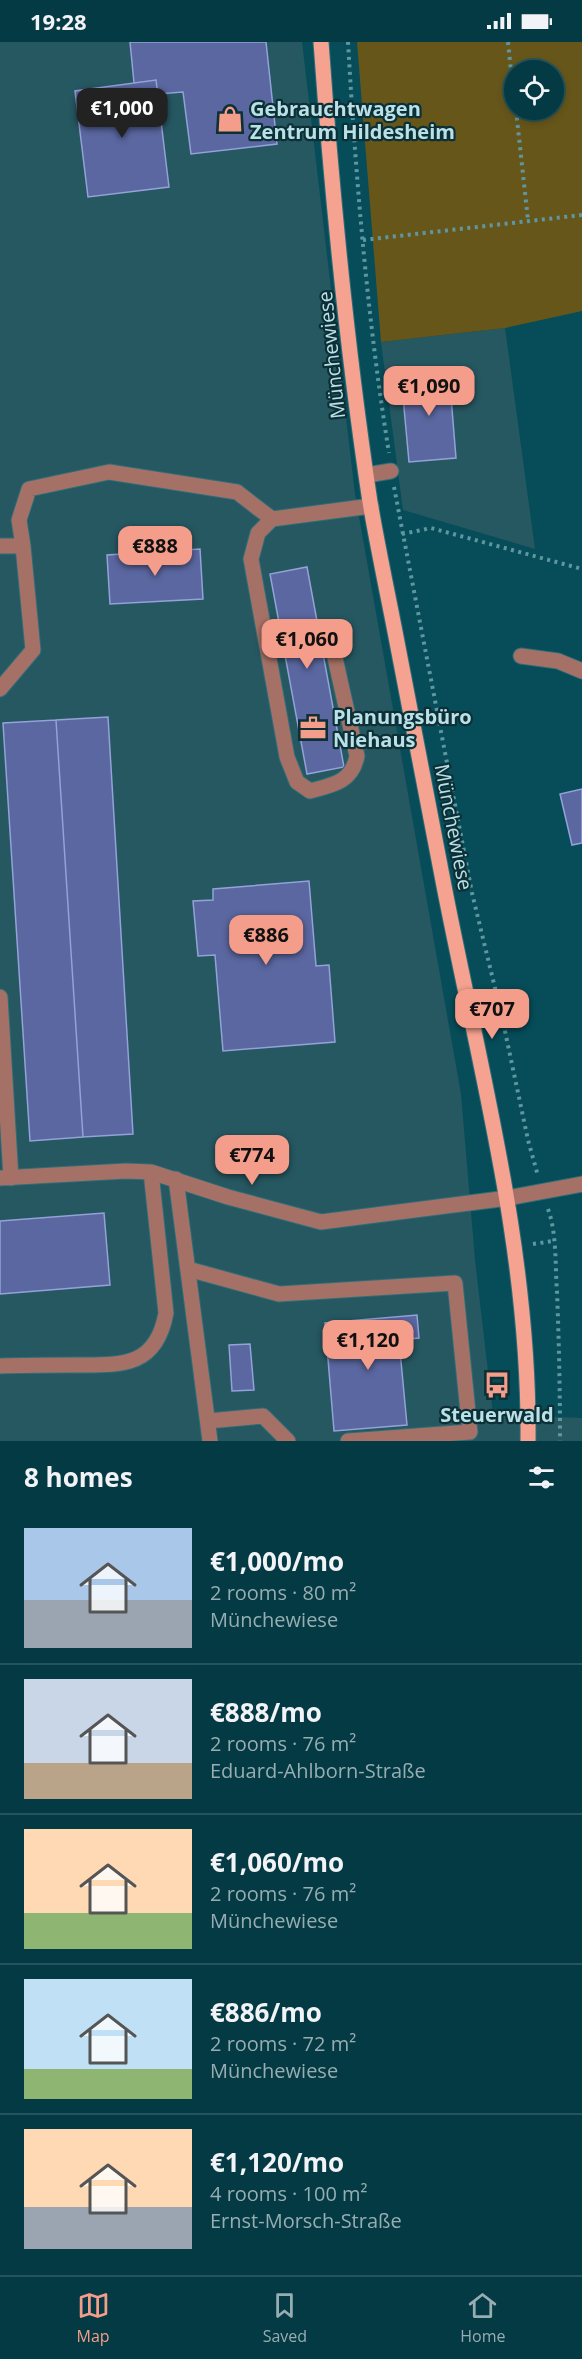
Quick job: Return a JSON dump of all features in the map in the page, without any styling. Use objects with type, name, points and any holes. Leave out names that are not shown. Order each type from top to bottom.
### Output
[{"type":"main road","name":"Münchewiese","points":[[321,42],[328,146],[371,506],[444,888],[508,1198],[521,1289],[529,1407],[528,1441]]},
{"type":"street","points":[[367,475],[391,471]]},
{"type":"street","points":[[0,689],[33,650],[19,520],[29,489],[109,472],[237,492],[272,519]]},
{"type":"street","points":[[331,640],[357,756],[355,767],[345,780],[310,791],[297,782],[287,757],[251,559],[258,533],[272,519],[371,506]]},
{"type":"street","points":[[0,546],[23,546]]},
{"type":"street","points":[[521,656],[558,661],[582,671]]},
{"type":"street","points":[[0,997],[5,1178],[126,1171],[151,1172],[228,1197],[321,1222],[508,1198],[582,1184]]},
{"type":"street","points":[[0,1366],[108,1366],[138,1358],[155,1345],[161,1334],[166,1312],[151,1172]]},
{"type":"street","points":[[176,1179],[210,1441]]},
{"type":"street","points":[[188,1269],[279,1294],[455,1283],[470,1432],[348,1441]]},
{"type":"street","points":[[208,1421],[263,1416],[288,1441]]},
{"type":"path","points":[[348,42],[354,143],[376,372],[391,471],[472,893],[502,1017],[528,1140],[551,1218],[556,1270],[560,1441]]},
{"type":"path","points":[[508,42],[510,60]]},
{"type":"path","points":[[517,120],[528,220]]},
{"type":"path","points":[[363,240],[582,215]]},
{"type":"path","points":[[402,534],[431,528],[582,569]]},
{"type":"shaded area","points":[[0,42],[302,42],[355,494],[461,1094],[475,1260],[493,1414],[582,1418],[582,1441],[0,1441]]},
{"type":"shaded area","points":[[357,42],[582,42],[582,311],[505,328],[381,342]]},
{"type":"shaded area","points":[[505,328],[535,549],[403,510],[381,342]]},
{"type":"building","name":"Gebrauchtwagen Zentrum Hildesheim","points":[[130,42],[266,42],[277,144],[191,154],[183,92],[158,94],[156,80],[134,83]]},
{"type":"building","points":[[156,80],[169,187],[88,197],[75,91]]},
{"type":"building","points":[[449,372],[456,458],[409,462],[401,375]]},
{"type":"building","points":[[200,549],[203,599],[110,604],[107,555]]},
{"type":"building","points":[[307,567],[344,767],[307,774],[270,574]]},
{"type":"building","points":[[108,717],[133,1134],[83,1137],[56,720]]},
{"type":"building","points":[[56,720],[83,1137],[30,1141],[3,723]]},
{"type":"building","points":[[582,789],[582,843],[572,845],[560,794]]},
{"type":"building","points":[[309,881],[316,966],[329,965],[335,1042],[223,1051],[215,955],[198,956],[193,901],[213,900],[213,889]]},
{"type":"building","points":[[104,1213],[110,1285],[0,1294],[0,1221]]},
{"type":"building","points":[[417,1315],[419,1338],[399,1340],[407,1425],[334,1431],[325,1323]]},
{"type":"building","points":[[250,1344],[254,1390],[232,1391],[229,1345]]},
{"type":"place","name":"Gebrauchtwagen Zentrum Hildesheim","points":[[230,119]]},
{"type":"place","name":"Planungsbüro Niehaus","points":[[313,728]]},
{"type":"place","name":"Steuerwald","points":[[497,1385]]}]
